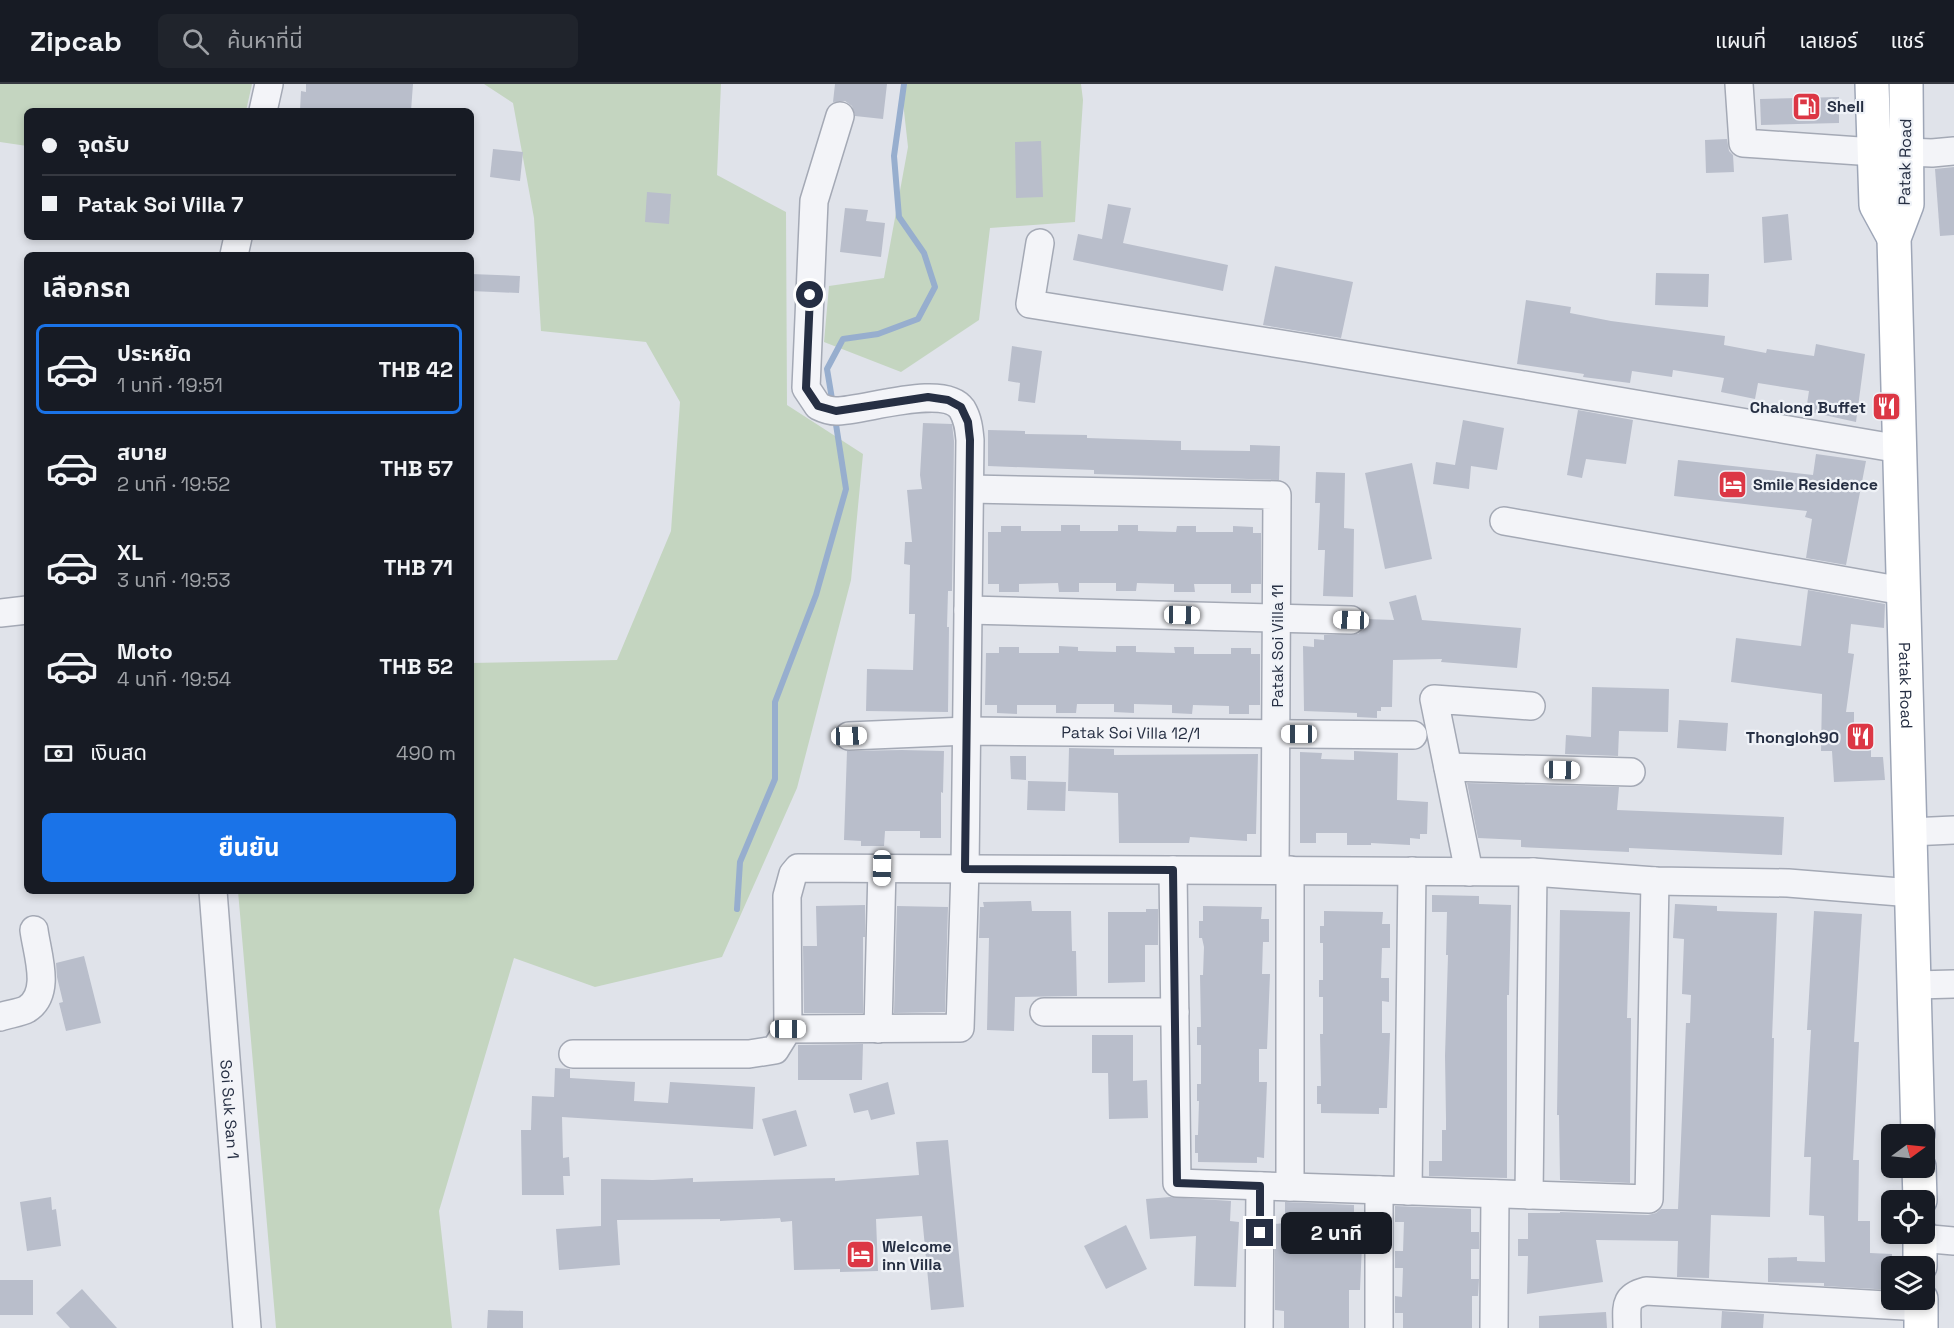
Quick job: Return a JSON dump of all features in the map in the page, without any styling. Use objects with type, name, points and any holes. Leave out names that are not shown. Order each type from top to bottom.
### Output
[{"type":"main road","name":"Patak Road","points":[[1872,84],[1876,205],[1894,238]]},
{"type":"main road","name":"Patak Road","points":[[1906,84],[1907,204],[1894,238],[1916,985],[1918,1124]]},
{"type":"street","points":[[264,108],[269,84]]},
{"type":"street","points":[[1739,84],[1743,142],[1874,152]]},
{"type":"street","points":[[788,1029],[960,1028],[967,731],[970,489],[968,422],[961,407],[948,400],[928,397],[831,410],[818,406],[806,388],[814,201],[840,116]]},
{"type":"street","points":[[1906,152],[1954,151]]},
{"type":"street","points":[[1040,243],[1030,304],[1306,348],[1900,449]]},
{"type":"street","name":"Patak Soi Villa 11","points":[[970,489],[1277,495],[1276,734],[1283,870],[1290,1187]]},
{"type":"street","points":[[1504,521],[1903,591]]},
{"type":"street","points":[[0,613],[24,610]]},
{"type":"street","points":[[968,610],[1351,620]]},
{"type":"street","points":[[1469,872],[1434,699],[1531,706]]},
{"type":"street","name":"Patak Soi Villa 12/1","points":[[849,736],[967,731],[1413,735]]},
{"type":"street","points":[[1448,767],[1631,772]]},
{"type":"street","points":[[1910,832],[1954,830]]},
{"type":"street","points":[[573,1054],[749,1054],[775,1050],[788,1029],[787,896],[798,868],[1533,872],[1655,881],[1788,883],[1912,893]]},
{"type":"street","points":[[878,1029],[882,868]]},
{"type":"street","points":[[1173,870],[1177,1183],[1649,1199],[1655,881]]},
{"type":"street","points":[[1408,1191],[1412,871]]},
{"type":"street","points":[[1529,1195],[1533,872]]},
{"type":"street","name":"Soi Suk San 1","points":[[213,894],[247,1328]]},
{"type":"street","points":[[0,1017],[26,1009],[37,1000],[42,984],[34,930]]},
{"type":"street","points":[[1916,985],[1954,984]]},
{"type":"street","points":[[1044,1012],[1175,1011]]},
{"type":"street","points":[[1259,1328],[1260,1186]]},
{"type":"street","points":[[1379,1190],[1379,1328]]},
{"type":"street","points":[[1494,1328],[1495,1194]]},
{"type":"street","points":[[1920,1246],[1954,1240]]},
{"type":"street","points":[[1627,1328],[1627,1302],[1634,1294],[1646,1291],[1921,1311]]},
{"type":"green space","points":[[0,84],[252,84],[247,108],[24,108],[24,146],[0,142]]},
{"type":"green space","points":[[484,84],[721,84],[717,175],[786,212],[787,405],[863,454],[851,580],[797,788],[722,957],[595,987],[514,958],[439,1211],[452,1328],[276,1328],[238,894],[474,894],[474,663],[617,660],[671,531],[680,402],[646,342],[541,331],[534,218],[513,103]]},
{"type":"green space","points":[[901,84],[1081,84],[1083,100],[1075,222],[990,228],[979,320],[901,372],[824,342],[829,286],[884,278],[908,147]]},
{"type":"building","points":[[306,84],[413,84],[411,108],[300,108],[301,91],[306,92]]},
{"type":"building","points":[[835,84],[887,84],[883,119],[855,116],[852,106],[845,101],[833,102]]},
{"type":"building","points":[[1839,97],[1839,123],[1761,125],[1760,99]]},
{"type":"building","points":[[1727,139],[1729,151],[1733,155],[1734,172],[1706,173],[1705,140]]},
{"type":"building","points":[[1041,141],[1043,197],[1016,198],[1015,142]]},
{"type":"building","points":[[493,149],[523,152],[520,181],[490,177]]},
{"type":"building","points":[[1954,167],[1954,235],[1940,236],[1935,169]]},
{"type":"building","points":[[647,192],[671,194],[669,224],[645,222]]},
{"type":"building","points":[[1108,204],[1131,208],[1123,243],[1228,265],[1223,291],[1073,260],[1078,234],[1102,239]]},
{"type":"building","points":[[845,208],[868,210],[866,221],[885,223],[881,257],[840,252]]},
{"type":"building","points":[[1788,214],[1792,260],[1764,263],[1762,217]]},
{"type":"building","points":[[1275,266],[1353,282],[1341,338],[1263,325]]},
{"type":"building","points":[[1656,273],[1709,274],[1708,307],[1655,305]]},
{"type":"building","points":[[474,274],[520,276],[519,293],[474,291]]},
{"type":"building","points":[[1526,300],[1571,307],[1570,313],[1611,321],[1725,336],[1724,345],[1766,353],[1767,349],[1814,356],[1816,344],[1865,354],[1856,422],[1806,411],[1809,391],[1758,383],[1755,399],[1721,392],[1724,378],[1673,370],[1672,377],[1632,371],[1630,383],[1583,377],[1584,374],[1517,364]]},
{"type":"building","points":[[1012,346],[1042,351],[1035,403],[1018,401],[1020,383],[1008,381]]},
{"type":"building","points":[[1578,410],[1633,420],[1626,464],[1586,459],[1582,478],[1567,475]]},
{"type":"building","points":[[1463,420],[1504,428],[1497,470],[1471,466],[1469,489],[1433,484],[1436,462],[1455,465]]},
{"type":"building","points":[[923,423],[952,424],[954,441],[952,591],[948,591],[947,627],[949,627],[948,712],[866,711],[867,669],[913,670],[915,614],[909,614],[910,565],[904,564],[905,542],[912,542],[907,490],[922,489],[920,475]]},
{"type":"building","points":[[988,430],[1025,431],[1025,434],[1087,435],[1087,438],[1181,441],[1181,450],[1250,451],[1250,445],[1280,446],[1279,480],[1094,474],[1094,470],[988,466]]},
{"type":"building","points":[[1816,454],[1866,461],[1846,565],[1806,558],[1812,519],[1805,517],[1807,511],[1674,496],[1678,460],[1813,475]]},
{"type":"building","points":[[1412,463],[1432,559],[1385,569],[1365,473]]},
{"type":"building","points":[[1316,472],[1345,473],[1344,528],[1354,529],[1353,597],[1323,596],[1325,550],[1318,550],[1320,503],[1315,503]]},
{"type":"building","points":[[1061,525],[1080,525],[1080,531],[1118,531],[1118,525],[1138,525],[1138,531],[1176,532],[1177,526],[1196,526],[1196,532],[1233,532],[1233,526],[1253,527],[1253,533],[1261,533],[1261,584],[1251,584],[1251,593],[1231,593],[1231,584],[1194,584],[1195,592],[1174,592],[1174,584],[1137,583],[1136,591],[1116,591],[1116,583],[1079,583],[1079,592],[1059,592],[1058,583],[1019,584],[1019,592],[999,592],[999,584],[988,584],[988,532],[1001,532],[1001,526],[1021,526],[1021,531],[1061,531]]},
{"type":"building","points":[[1808,590],[1885,604],[1884,628],[1851,624],[1848,653],[1854,654],[1846,712],[1854,712],[1854,729],[1871,730],[1871,757],[1883,757],[1885,780],[1834,782],[1832,751],[1821,751],[1822,694],[1731,682],[1736,638],[1801,646]]},
{"type":"building","points":[[1416,595],[1422,620],[1521,628],[1517,668],[1441,662],[1442,659],[1393,660],[1392,707],[1381,707],[1381,711],[1377,711],[1377,718],[1357,717],[1357,713],[1304,711],[1303,646],[1314,647],[1314,639],[1324,640],[1324,635],[1358,634],[1365,628],[1366,619],[1394,620],[1389,602]]},
{"type":"building","points":[[1059,646],[1078,647],[1078,651],[1116,652],[1116,646],[1136,646],[1136,652],[1175,653],[1174,647],[1194,647],[1194,654],[1231,654],[1231,648],[1251,648],[1251,654],[1260,654],[1260,705],[1249,705],[1249,714],[1229,714],[1229,706],[1193,705],[1192,714],[1172,713],[1172,705],[1134,704],[1134,713],[1114,712],[1114,704],[1077,704],[1076,713],[1056,713],[1056,705],[1017,705],[1017,714],[997,713],[997,705],[985,705],[986,653],[999,653],[999,647],[1019,647],[1019,653],[1059,653]]},
{"type":"building","points":[[1592,687],[1669,689],[1668,732],[1619,731],[1618,756],[1565,754],[1566,735],[1591,737]]},
{"type":"building","points":[[1679,720],[1728,723],[1726,751],[1677,748]]},
{"type":"building","points":[[1069,748],[1114,749],[1114,755],[1258,754],[1256,834],[1247,834],[1247,841],[1190,837],[1189,843],[1119,843],[1118,793],[1068,791]]},
{"type":"building","points":[[847,751],[944,751],[941,838],[920,838],[920,831],[885,831],[884,846],[861,846],[861,841],[844,840]]},
{"type":"building","points":[[1354,751],[1398,753],[1397,800],[1428,802],[1427,834],[1420,834],[1420,839],[1410,838],[1410,845],[1371,843],[1371,845],[1347,845],[1347,833],[1316,833],[1316,843],[1300,843],[1300,752],[1322,753],[1321,759],[1354,760]]},
{"type":"building","points":[[1010,756],[1026,756],[1026,780],[1011,779]]},
{"type":"building","points":[[1028,781],[1066,782],[1065,811],[1027,810]]},
{"type":"building","points":[[1467,783],[1619,787],[1617,810],[1784,817],[1782,855],[1629,848],[1629,852],[1521,847],[1521,840],[1478,838]]},
{"type":"building","points":[[1432,895],[1479,896],[1479,904],[1511,905],[1509,995],[1507,995],[1507,1178],[1429,1176],[1429,1161],[1442,1161],[1442,1130],[1446,1130],[1445,1056],[1448,955],[1446,955],[1447,912],[1432,912]]},
{"type":"building","points":[[1031,901],[1032,911],[1071,911],[1072,951],[1076,951],[1077,996],[1015,997],[1014,1031],[987,1030],[989,938],[979,938],[980,907],[984,907],[983,902]]},
{"type":"building","points":[[1675,904],[1717,906],[1717,911],[1777,913],[1772,1038],[1774,1038],[1770,1217],[1711,1215],[1709,1278],[1677,1277],[1678,1241],[1596,1240],[1603,1282],[1527,1294],[1528,1256],[1518,1256],[1518,1239],[1528,1239],[1528,1213],[1648,1215],[1661,1209],[1678,1209],[1686,1023],[1690,1023],[1691,995],[1682,994],[1684,939],[1673,938]]},
{"type":"building","points":[[865,905],[863,1013],[804,1013],[803,946],[817,946],[816,906]]},
{"type":"building","points":[[897,906],[948,907],[945,1012],[894,1013]]},
{"type":"building","points":[[1203,906],[1262,907],[1261,919],[1269,919],[1269,942],[1263,942],[1262,974],[1270,974],[1267,1049],[1259,1049],[1259,1082],[1267,1082],[1264,1158],[1257,1157],[1257,1163],[1198,1162],[1198,1153],[1195,1153],[1199,1101],[1197,1101],[1197,1084],[1201,1084],[1201,1045],[1197,1045],[1197,1027],[1201,1027],[1200,975],[1203,975],[1204,947],[1202,938],[1199,938],[1199,921],[1203,921]]},
{"type":"building","points":[[1146,909],[1158,909],[1158,945],[1145,945],[1145,982],[1108,983],[1108,912],[1146,912]]},
{"type":"building","points":[[1560,910],[1630,912],[1627,1018],[1631,1018],[1630,1183],[1560,1180],[1559,1115],[1557,1115]]},
{"type":"building","points":[[1324,911],[1383,912],[1382,924],[1390,924],[1390,948],[1382,948],[1381,978],[1389,978],[1389,1002],[1382,1001],[1382,1033],[1390,1033],[1387,1108],[1379,1108],[1379,1114],[1321,1113],[1321,1104],[1317,1104],[1317,1086],[1321,1086],[1320,1034],[1323,1034],[1323,997],[1319,997],[1319,980],[1323,980],[1323,943],[1320,943],[1320,926],[1324,926]]},
{"type":"building","points":[[1814,911],[1862,914],[1854,1042],[1859,1042],[1853,1160],[1859,1160],[1858,1221],[1870,1221],[1870,1253],[1892,1254],[1892,1256],[1881,1256],[1881,1289],[1824,1286],[1824,1283],[1768,1282],[1768,1258],[1797,1257],[1797,1261],[1825,1262],[1824,1216],[1809,1215],[1811,1157],[1804,1157],[1811,1030],[1807,1030]]},
{"type":"building","points":[[84,956],[101,1023],[66,1031],[59,1003],[63,1002],[56,963]]},
{"type":"building","points":[[1092,1035],[1133,1035],[1133,1081],[1147,1080],[1148,1118],[1109,1119],[1108,1073],[1092,1073]]},
{"type":"building","points":[[863,1044],[862,1080],[798,1080],[798,1045]]},
{"type":"building","points":[[555,1068],[570,1069],[570,1078],[635,1082],[634,1101],[668,1103],[670,1082],[755,1087],[753,1129],[562,1117],[563,1158],[569,1157],[570,1176],[563,1176],[564,1195],[522,1195],[521,1130],[531,1130],[532,1096],[554,1097]]},
{"type":"building","points":[[888,1082],[895,1114],[871,1120],[868,1110],[854,1113],[849,1094]]},
{"type":"building","points":[[796,1110],[807,1146],[774,1156],[762,1119]]},
{"type":"building","points":[[948,1140],[964,1307],[931,1310],[922,1216],[876,1219],[878,1271],[794,1270],[792,1221],[781,1222],[780,1218],[720,1221],[720,1219],[617,1220],[620,1265],[559,1270],[556,1229],[601,1226],[601,1179],[693,1178],[693,1182],[835,1178],[835,1181],[919,1175],[916,1142]]},
{"type":"building","points":[[51,1197],[52,1210],[56,1209],[61,1246],[27,1251],[20,1202]]},
{"type":"building","points":[[1170,1197],[1231,1201],[1230,1221],[1239,1222],[1236,1287],[1194,1286],[1196,1236],[1150,1239],[1146,1199]]},
{"type":"building","points":[[1285,1202],[1354,1205],[1354,1222],[1363,1222],[1360,1290],[1349,1290],[1349,1328],[1284,1328],[1284,1311],[1275,1310],[1275,1224],[1285,1223]]},
{"type":"building","points":[[1395,1206],[1471,1209],[1471,1232],[1479,1232],[1479,1249],[1471,1249],[1471,1279],[1479,1279],[1478,1296],[1472,1296],[1472,1328],[1403,1328],[1403,1313],[1395,1313],[1395,1296],[1402,1297],[1403,1268],[1395,1268],[1395,1251],[1403,1251],[1404,1222],[1395,1222]]},
{"type":"building","points":[[1126,1225],[1147,1269],[1106,1289],[1084,1246]]},
{"type":"building","points":[[0,1280],[33,1280],[33,1315],[0,1315]]},
{"type":"building","points":[[82,1289],[117,1328],[70,1328],[56,1313]]},
{"type":"building","points":[[488,1310],[523,1311],[523,1328],[487,1328]]},
{"type":"building","points":[[1722,1311],[1764,1314],[1763,1328],[1721,1328]]},
{"type":"building","points":[[1606,1312],[1607,1328],[1539,1328],[1539,1316]]},
{"type":"waterway","points":[[833,405],[827,369],[843,339],[878,334],[918,319],[935,287],[924,253],[899,217],[894,156],[904,84]]},
{"type":"waterway","points":[[737,909],[740,862],[775,779],[775,702],[816,595],[846,489],[835,418]]},
{"type":"place","name":"Shell","points":[[1806,106]]},
{"type":"place","name":"Chalong Buffet","points":[[1887,407]]},
{"type":"place","name":"Smile Residence","points":[[1732,484]]},
{"type":"place","name":"Thongloh90","points":[[1860,737]]},
{"type":"place","name":"Welcome inn Villa","points":[[861,1255]]},
{"type":"route","points":[[810,295],[806,388],[818,406],[836,411],[928,397],[948,400],[961,407],[968,422],[970,440],[965,869],[1173,870],[1177,1183],[1260,1186],[1260,1233]]}]
